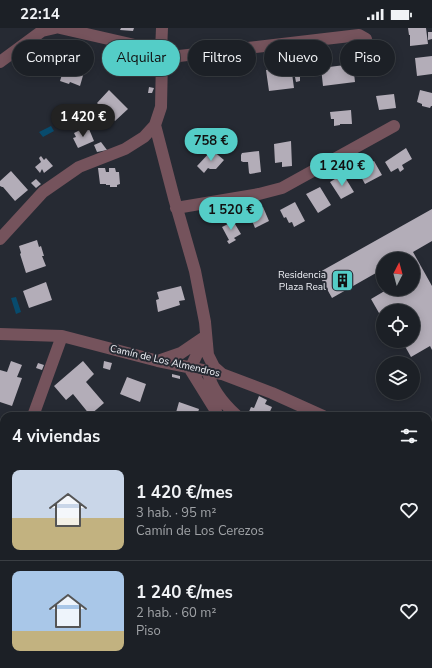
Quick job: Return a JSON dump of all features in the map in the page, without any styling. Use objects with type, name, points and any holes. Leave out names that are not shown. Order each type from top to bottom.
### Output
[{"type":"street","points":[[0,62],[42,30],[55,28]]},
{"type":"street","points":[[60,28],[107,40]]},
{"type":"street","points":[[162,28],[162,40]]},
{"type":"street","points":[[180,52],[359,35],[366,39]]},
{"type":"street","points":[[0,239],[43,192],[79,167],[125,150],[144,137],[155,125],[161,107],[162,76]]},
{"type":"street","points":[[155,125],[194,271],[205,322],[208,356],[214,367],[222,374]]},
{"type":"street","points":[[176,208],[259,194],[282,188],[394,126]]},
{"type":"street","name":"Camín de Los Almendros","points":[[2,332],[62,336],[190,369],[222,374],[272,393],[314,412]]},
{"type":"street","points":[[34,412],[62,336]]},
{"type":"street","points":[[158,361],[181,353],[206,336]]},
{"type":"street","points":[[206,336],[190,369],[216,412]]},
{"type":"street","points":[[208,372],[209,380],[213,388],[234,412]]},
{"type":"water","points":[[51,126],[54,131],[43,137],[39,132]]},
{"type":"water","points":[[16,297],[21,312],[16,314],[11,298]]},
{"type":"building","points":[[121,28],[134,28],[133,31],[120,30]]},
{"type":"building","points":[[408,28],[426,28],[428,44],[410,46],[410,35]]},
{"type":"building","points":[[428,32],[432,32],[432,39],[428,40]]},
{"type":"building","points":[[432,56],[432,74],[417,76],[415,58]]},
{"type":"building","points":[[340,66],[340,76],[354,76],[355,82],[323,86],[322,76],[332,76],[332,67]]},
{"type":"building","points":[[62,76],[83,76],[80,86],[70,82],[69,84],[60,81]]},
{"type":"building","points":[[267,76],[292,76],[294,88],[269,91]]},
{"type":"building","points":[[300,76],[300,81],[296,82],[295,77]]},
{"type":"building","points":[[149,87],[154,88],[152,93],[148,93]]},
{"type":"building","points":[[109,90],[128,109],[115,121],[97,103]]},
{"type":"building","points":[[420,90],[432,93],[432,106],[430,108],[422,106],[422,104],[417,102]]},
{"type":"building","points":[[394,94],[396,108],[379,110],[376,96]]},
{"type":"building","points":[[351,110],[352,124],[340,124],[334,126],[334,119],[331,119],[330,112]]},
{"type":"building","points":[[89,129],[94,141],[78,148],[73,138],[76,137],[74,133],[80,130],[81,133]]},
{"type":"building","points":[[291,141],[292,166],[282,167],[282,162],[275,163],[274,144]]},
{"type":"building","points":[[101,142],[107,150],[97,152],[94,145]]},
{"type":"building","points":[[406,148],[412,159],[402,165],[404,169],[400,172],[398,168],[391,172],[385,162]]},
{"type":"building","points":[[212,150],[224,160],[216,169],[208,168],[204,173],[197,166]]},
{"type":"building","points":[[259,151],[261,172],[250,174],[248,162],[241,161],[241,155],[242,153]]},
{"type":"building","points":[[41,156],[44,160],[46,158],[53,166],[44,173],[42,169],[40,173],[35,167],[41,162],[39,158]]},
{"type":"building","points":[[362,159],[366,165],[374,161],[382,175],[365,184],[354,164]]},
{"type":"building","points":[[98,168],[105,168],[106,172],[109,172],[109,168],[115,168],[116,172],[119,172],[120,184],[117,185],[117,187],[110,187],[110,185],[100,184]]},
{"type":"building","points":[[11,171],[28,190],[15,201],[3,187],[0,186],[0,181]]},
{"type":"building","points":[[343,174],[354,192],[341,199],[330,182]]},
{"type":"building","points":[[36,179],[41,184],[36,188],[31,183]]},
{"type":"building","points":[[320,187],[331,205],[318,213],[306,194]]},
{"type":"building","points":[[295,202],[305,221],[294,227],[292,222],[289,223],[286,217],[284,218],[280,210]]},
{"type":"building","points":[[263,207],[269,221],[255,228],[249,213]]},
{"type":"building","name":"Residencia Plaza Real","points":[[432,209],[432,241],[413,252],[376,252],[376,273],[332,298],[318,273]]},
{"type":"building","points":[[232,220],[236,221],[235,224],[241,234],[234,238],[236,240],[229,244],[227,241],[229,240],[222,227],[230,223]]},
{"type":"building","points":[[37,240],[39,247],[41,246],[44,256],[42,256],[46,266],[26,273],[19,246]]},
{"type":"building","name":"Residencia Plaza Real","points":[[420,265],[432,286],[432,350],[430,346],[410,356],[406,348],[420,348],[420,304],[376,304],[376,308],[371,299],[376,296],[420,296]]},
{"type":"building","points":[[46,282],[52,300],[29,308],[23,291]]},
{"type":"building","points":[[181,286],[185,300],[179,301],[180,305],[158,312],[156,300],[159,299],[157,292]]},
{"type":"building","points":[[11,361],[22,365],[17,377],[22,378],[12,406],[0,402],[0,370],[7,372]]},
{"type":"building","points":[[83,361],[94,374],[86,382],[104,403],[94,412],[88,412],[73,394],[66,400],[54,386]]},
{"type":"building","points":[[104,361],[112,363],[110,370],[103,368]]},
{"type":"building","points":[[38,363],[44,365],[42,370],[36,368]]},
{"type":"building","points":[[172,374],[180,376],[180,379],[172,377]]},
{"type":"building","points":[[127,377],[146,384],[140,402],[120,394]]},
{"type":"building","points":[[259,396],[267,400],[265,404],[272,407],[270,412],[249,412],[251,407],[254,408]]},
{"type":"building","points":[[179,402],[199,409],[198,412],[176,412]]},
{"type":"place","name":"Residencia Plaza Real","points":[[342,281]]}]
